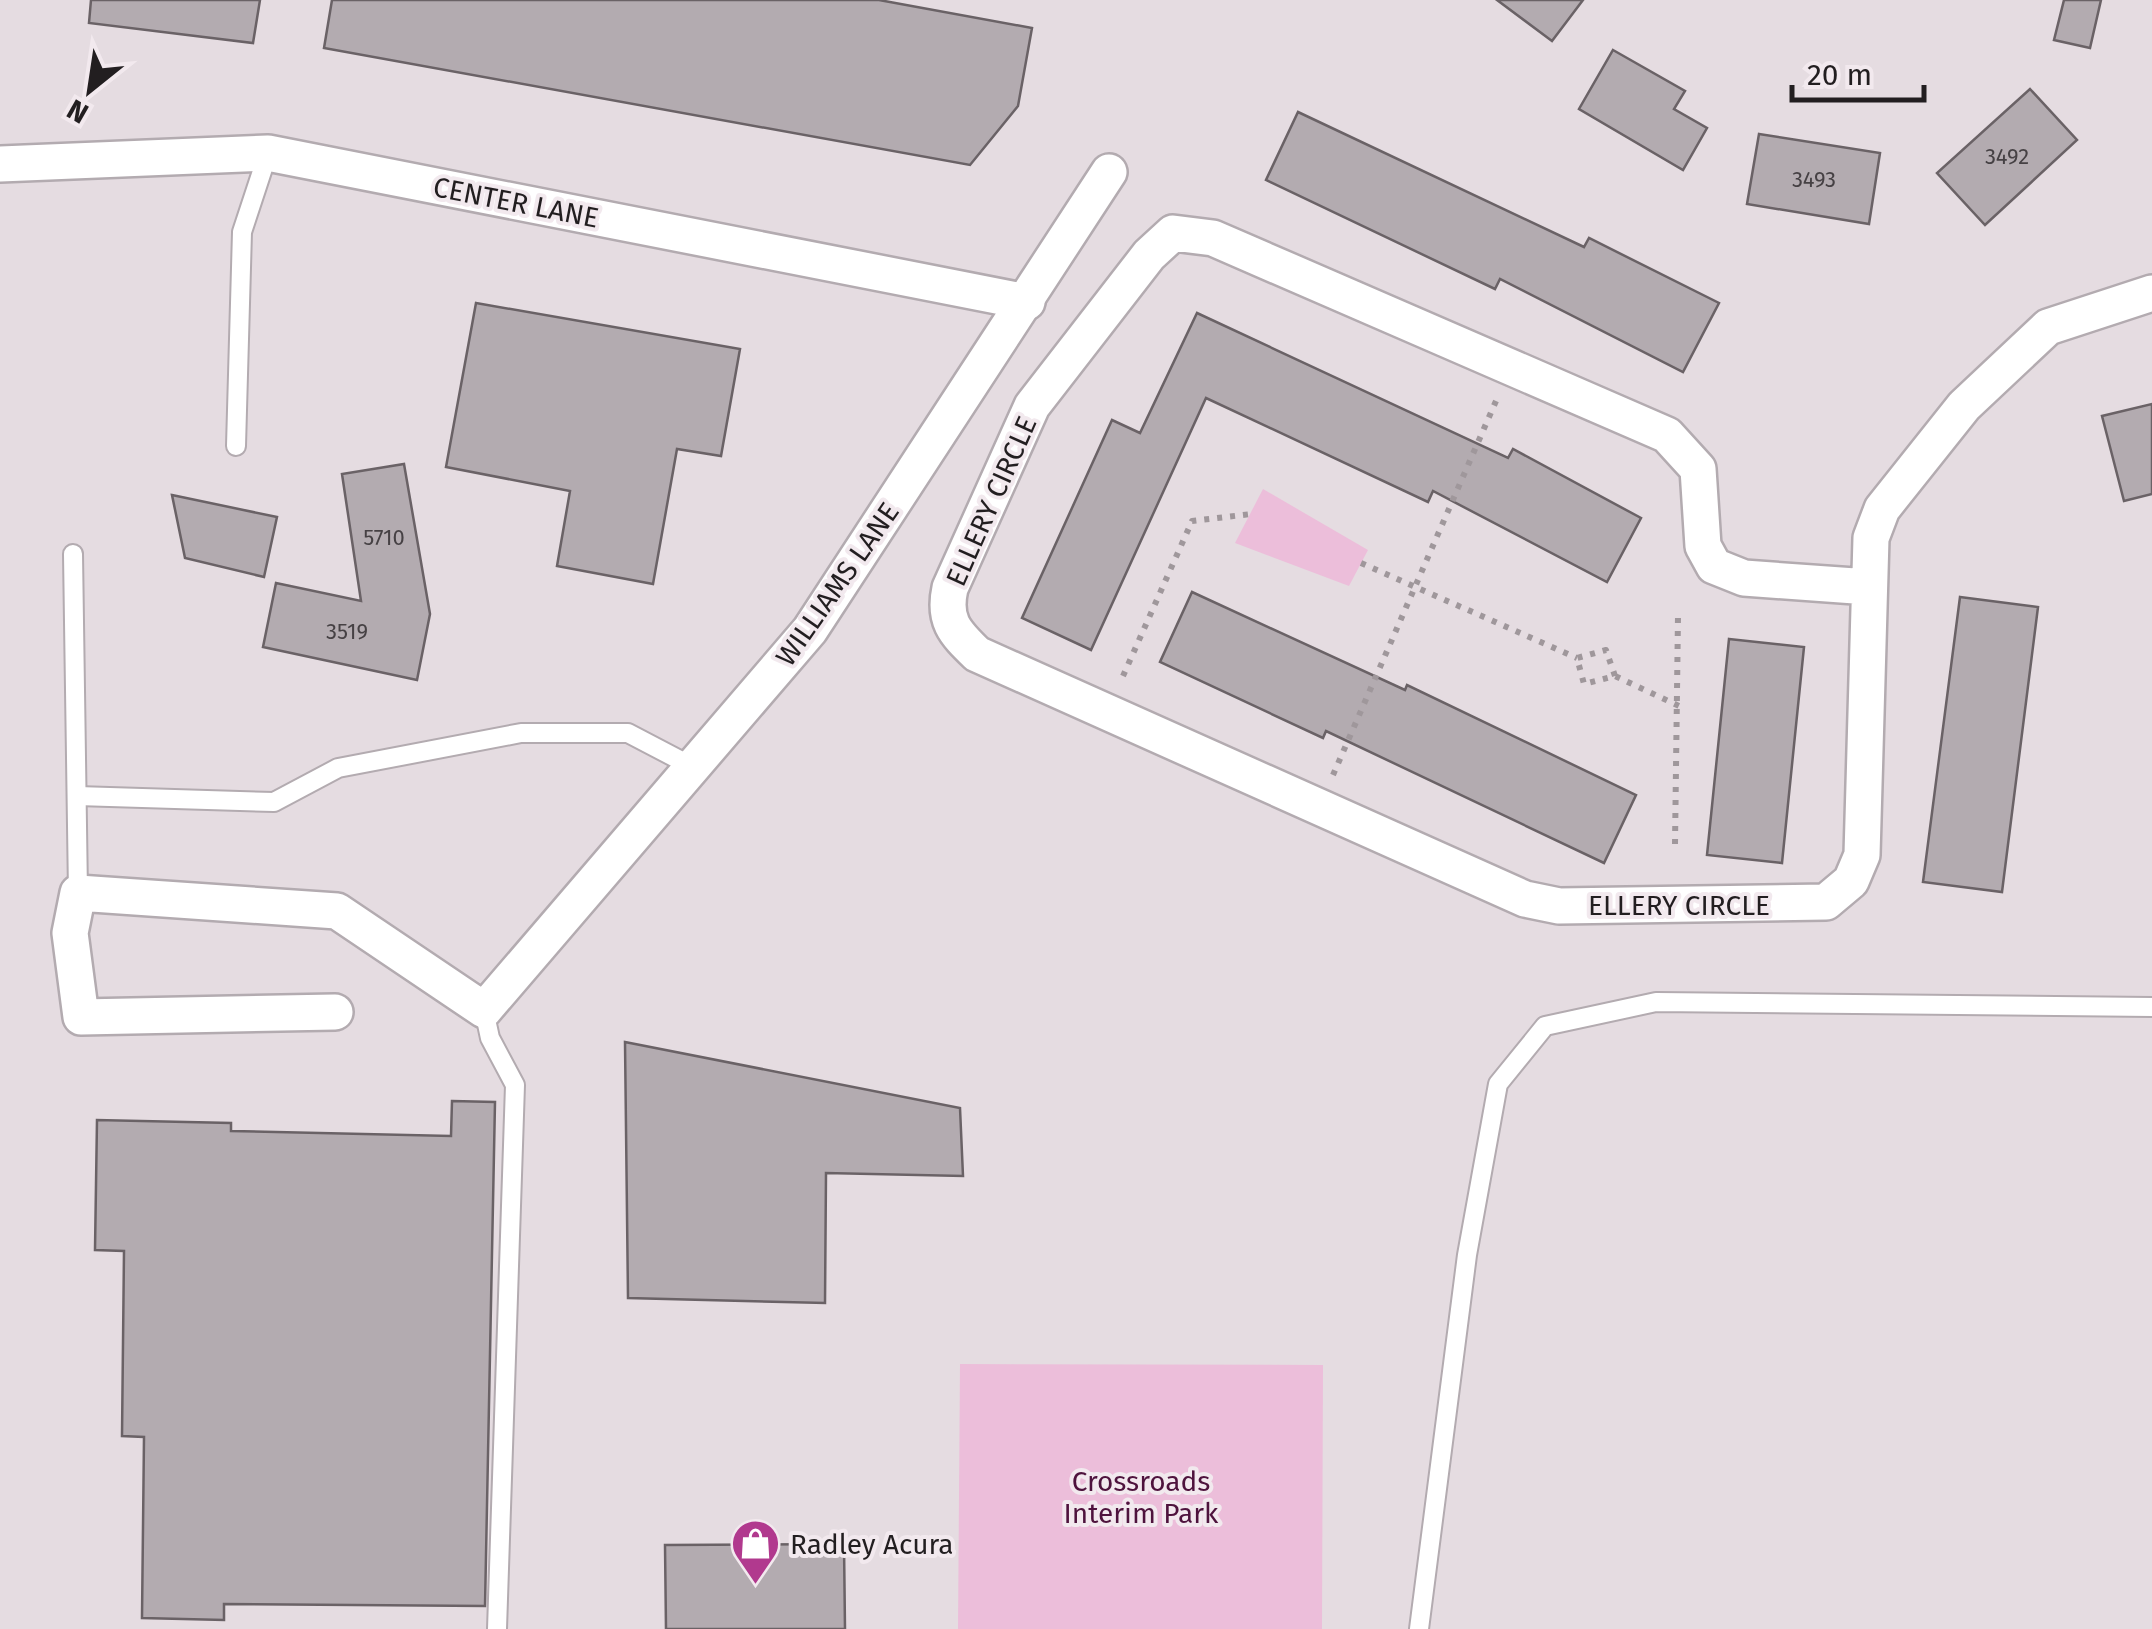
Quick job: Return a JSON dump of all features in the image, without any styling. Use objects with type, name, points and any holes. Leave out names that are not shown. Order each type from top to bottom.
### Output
[{"type":"street","name":"CENTER LANE","points":[[0,164],[268,153],[1027,302]]},
{"type":"street","name":"WILLIAMS LANE","points":[[484,1010],[810,630],[1109,172]]},
{"type":"street","name":"ELLERY CIRCLE","points":[[1869,587],[1744,578],[1714,566],[1702,546],[1698,470],[1667,435],[1213,238],[1173,233],[1149,255],[1032,406],[950,588],[945,611],[953,632],[977,654],[1525,899],[1559,906],[1826,902],[1852,881],[1862,855],[1871,538],[1882,509],[1964,406],[2048,327],[2152,294]]},
{"type":"street","points":[[334,1012],[81,1018],[70,933],[78,893],[337,911],[484,1010]]},
{"type":"lane","points":[[236,446],[242,232],[268,153]]},
{"type":"lane","points":[[73,554],[78,893]]},
{"type":"lane","points":[[77,796],[274,802],[338,768],[522,733],[628,733],[693,767]]},
{"type":"lane","points":[[1419,1629],[1467,1254],[1498,1084],[1545,1026],[1656,1002],[2152,1007]]},
{"type":"lane","points":[[484,1010],[490,1038],[515,1085],[497,1629]]},
{"type":"path","points":[[1333,776],[1498,396]]},
{"type":"path","points":[[1120,682],[1192,521],[1250,514]]},
{"type":"path","points":[[1361,562],[1578,658],[1606,650],[1615,676]]},
{"type":"path","points":[[1675,844],[1678,616]]},
{"type":"path","points":[[1578,658],[1584,684],[1615,676],[1678,706]]},
{"type":"green space","points":[[1263,489],[1368,550],[1349,586],[1235,543]]},
{"type":"green space","name":"Crossroads Interim Park","points":[[960,1364],[1323,1365],[1322,1629],[958,1629]]},
{"type":"building","points":[[91,0],[260,0],[253,43],[89,23]]},
{"type":"building","points":[[332,0],[879,0],[1032,28],[1018,106],[970,165],[324,48]]},
{"type":"building","points":[[1497,0],[1583,0],[1552,41]]},
{"type":"building","points":[[2064,0],[2101,0],[2090,48],[2054,40]]},
{"type":"building","points":[[1613,50],[1685,91],[1674,109],[1707,128],[1683,170],[1579,109]]},
{"type":"building","points":[[2030,89],[2077,140],[1985,225],[1937,173]]},
{"type":"building","points":[[1298,112],[1584,247],[1589,238],[1719,303],[1683,372],[1500,279],[1495,289],[1266,180]]},
{"type":"building","points":[[1759,134],[1880,153],[1869,224],[1747,204]]},
{"type":"building","points":[[476,303],[740,349],[721,456],[677,449],[653,584],[557,566],[570,491],[446,467]]},
{"type":"building","points":[[1197,313],[1508,458],[1513,449],[1641,518],[1607,582],[1433,491],[1428,502],[1206,398],[1091,650],[1022,618],[1112,420],[1140,433]]},
{"type":"building","points":[[2152,404],[2152,494],[2124,501],[2102,416]]},
{"type":"building","points":[[404,464],[430,614],[417,680],[263,647],[276,583],[361,601],[342,474]]},
{"type":"building","points":[[172,495],[277,517],[264,577],[185,558]]},
{"type":"building","points":[[1192,592],[1405,690],[1407,685],[1636,795],[1604,863],[1326,731],[1323,738],[1160,662]]},
{"type":"building","points":[[1960,597],[2038,607],[2002,892],[1923,882]]},
{"type":"building","points":[[1729,639],[1804,647],[1782,863],[1707,855]]},
{"type":"building","points":[[625,1042],[960,1108],[963,1176],[826,1173],[825,1303],[628,1298]]},
{"type":"building","points":[[452,1101],[495,1102],[485,1606],[224,1604],[224,1620],[142,1618],[144,1437],[122,1436],[124,1251],[95,1250],[97,1120],[231,1123],[231,1131],[451,1136]]},
{"type":"building","name":"Radley Acura","points":[[844,1544],[845,1629],[666,1629],[665,1545]]},
{"type":"place","name":"Radley Acura","points":[[755,1586]]}]
